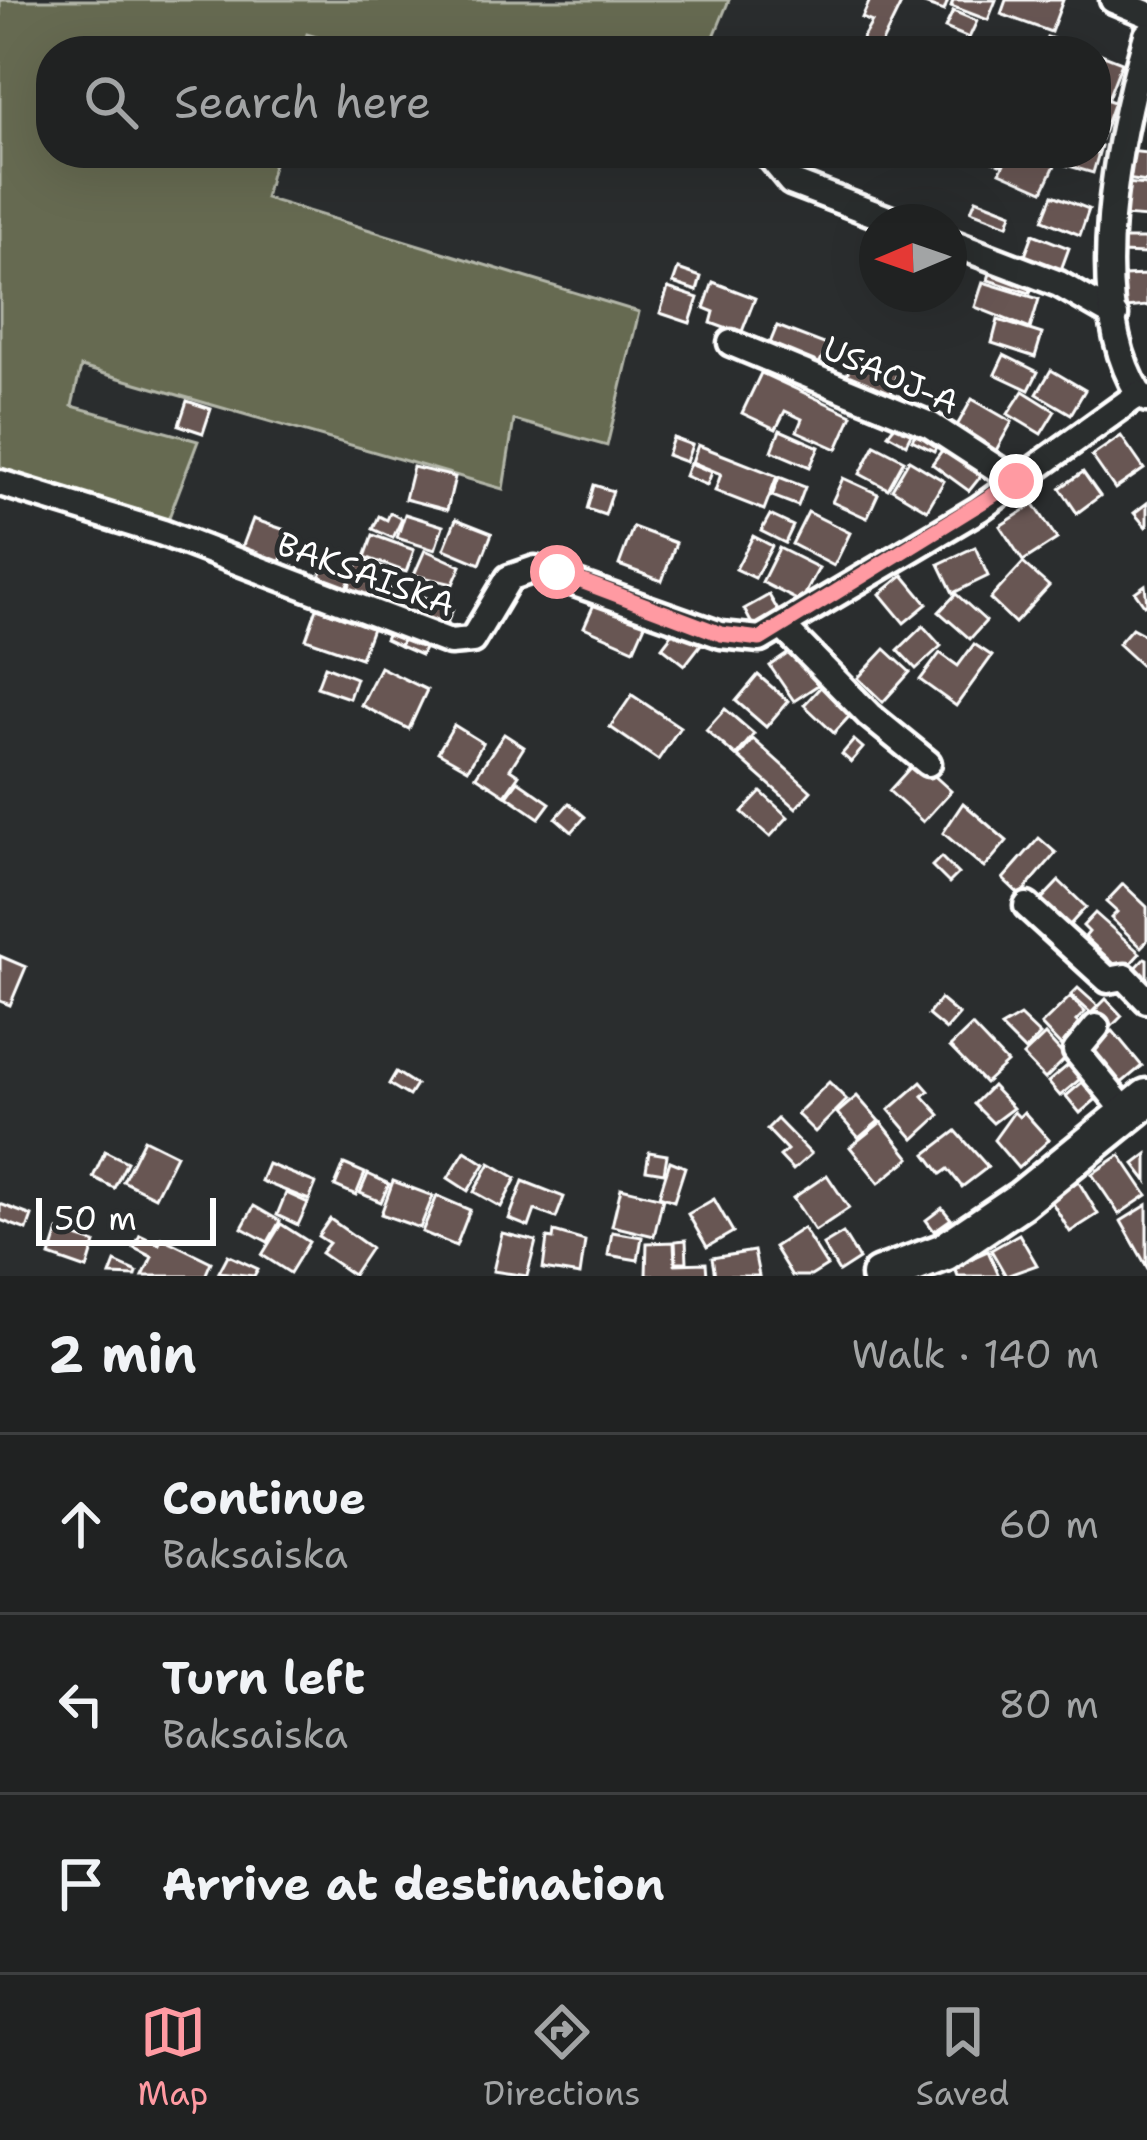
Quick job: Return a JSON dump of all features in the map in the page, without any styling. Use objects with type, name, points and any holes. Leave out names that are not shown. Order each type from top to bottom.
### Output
[{"type":"street","points":[[1113,0],[1147,14]]},
{"type":"street","points":[[1143,397],[1128,377],[1114,316],[1111,200],[1120,130],[1147,35]]},
{"type":"street","points":[[779,168],[791,182],[859,208]]},
{"type":"street","points":[[967,249],[1059,284],[1114,316]]},
{"type":"street","name":"USAOJ-A","points":[[731,343],[930,424],[1016,481]]},
{"type":"street","name":"BAKSAISKA","points":[[0,483],[164,533],[461,644],[472,640],[509,578],[535,569],[741,640],[784,629],[881,562],[935,535],[1143,397]]},
{"type":"street","points":[[784,629],[869,715],[928,763]]},
{"type":"street","points":[[1027,906],[1108,980],[1125,977],[1147,1000]]},
{"type":"street","points":[[880,1276],[944,1252],[1137,1106],[1076,1051],[1096,1027]]},
{"type":"green space","points":[[0,0],[729,0],[714,36],[36,36],[36,168],[272,168],[265,198],[639,312],[607,446],[514,420],[503,489],[81,367],[72,406],[198,441],[163,533],[0,483]]},
{"type":"building","points":[[870,0],[903,0],[885,36],[864,36],[872,22],[862,18]]},
{"type":"building","points":[[913,0],[948,0],[944,11]]},
{"type":"building","points":[[953,0],[996,0],[988,20],[951,6]]},
{"type":"building","points":[[1006,0],[1063,0],[1051,32],[1001,14]]},
{"type":"building","points":[[953,11],[977,21],[970,36],[945,28]]},
{"type":"building","points":[[1111,58],[1122,62],[1111,90]]},
{"type":"building","points":[[1129,151],[1147,153],[1147,182],[1126,179]]},
{"type":"building","points":[[1002,168],[1054,168],[1043,191],[1000,172]]},
{"type":"building","points":[[1125,183],[1147,185],[1147,218],[1122,216]]},
{"type":"building","points":[[1053,195],[1089,209],[1080,235],[1043,220]]},
{"type":"building","points":[[976,199],[1012,213],[1008,225],[971,211]]},
{"type":"building","points":[[1033,234],[1069,248],[1059,275],[1023,261]]},
{"type":"building","points":[[1122,239],[1145,239],[1145,254],[1121,253]]},
{"type":"building","points":[[992,266],[1034,279],[1030,293],[988,280]]},
{"type":"building","points":[[678,269],[701,277],[697,291],[673,283]]},
{"type":"building","points":[[1147,275],[1147,306],[1125,308],[1123,276]]},
{"type":"building","points":[[713,282],[755,298],[741,334],[711,323],[714,312],[704,308]]},
{"type":"building","points":[[983,282],[1039,299],[1030,329],[975,307]]},
{"type":"building","points":[[668,288],[698,298],[690,323],[660,313]]},
{"type":"building","points":[[998,320],[1042,334],[1035,357],[992,343]]},
{"type":"building","points":[[777,326],[827,345],[818,367],[768,348]]},
{"type":"building","points":[[1004,355],[1038,372],[1029,390],[995,374]]},
{"type":"building","points":[[854,356],[898,371],[889,399],[844,383]]},
{"type":"building","points":[[1051,370],[1085,390],[1071,414],[1037,394]]},
{"type":"building","points":[[761,373],[852,415],[837,449],[797,431],[802,419],[785,411],[776,429],[742,413]]},
{"type":"building","points":[[1023,391],[1055,411],[1041,434],[1008,414]]},
{"type":"building","points":[[972,399],[1012,422],[994,454],[954,431]]},
{"type":"building","points":[[187,401],[211,409],[203,433],[179,425]]},
{"type":"building","points":[[902,416],[916,424],[906,444],[888,434]]},
{"type":"building","points":[[921,423],[942,434],[934,451],[912,440]]},
{"type":"building","points":[[780,430],[819,447],[810,467],[772,451]]},
{"type":"building","points":[[1121,436],[1144,469],[1115,489],[1092,456]]},
{"type":"building","points":[[673,438],[692,445],[686,462],[667,455]]},
{"type":"building","points":[[951,438],[989,466],[969,491],[932,464]]},
{"type":"building","points":[[698,445],[777,476],[764,510],[715,491],[721,474],[692,462]]},
{"type":"building","points":[[875,445],[904,460],[888,489],[860,474]]},
{"type":"building","points":[[909,460],[944,481],[927,510],[892,489]]},
{"type":"building","points":[[690,463],[712,472],[707,485],[685,476]]},
{"type":"building","points":[[413,467],[455,477],[447,510],[405,499]]},
{"type":"building","points":[[1083,472],[1100,496],[1077,513],[1060,488]]},
{"type":"building","points":[[779,477],[805,487],[798,506],[772,496]]},
{"type":"building","points":[[843,478],[878,494],[867,518],[832,502]]},
{"type":"building","points":[[594,485],[613,491],[605,515],[587,509]]},
{"type":"building","points":[[1147,503],[1147,526],[1146,527],[1134,513]]},
{"type":"building","points":[[1034,504],[1057,539],[1023,561],[1000,526]]},
{"type":"building","points":[[808,512],[850,533],[834,566],[792,544]]},
{"type":"building","points":[[390,513],[402,519],[393,538],[373,529],[379,516],[387,520]]},
{"type":"building","points":[[405,514],[443,526],[435,550],[397,538]]},
{"type":"building","points":[[770,515],[793,526],[785,543],[761,531]]},
{"type":"building","points":[[253,519],[291,532],[280,562],[242,548]]},
{"type":"building","points":[[456,519],[492,533],[480,564],[444,549]]},
{"type":"building","points":[[633,527],[676,543],[662,581],[619,565]]},
{"type":"building","points":[[373,535],[414,550],[406,572],[365,557]]},
{"type":"building","points":[[753,536],[772,546],[755,578],[736,569]]},
{"type":"building","points":[[975,547],[988,576],[953,593],[939,564]]},
{"type":"building","points":[[779,548],[819,568],[801,602],[762,582]]},
{"type":"building","points":[[425,550],[461,566],[453,584],[414,575]]},
{"type":"building","points":[[360,558],[396,573],[382,610],[346,595]]},
{"type":"building","points":[[1023,563],[1049,586],[1015,623],[990,599]]},
{"type":"building","points":[[324,566],[351,577],[343,595],[317,584]]},
{"type":"building","points":[[903,575],[927,604],[904,623],[880,594]]},
{"type":"building","points":[[1145,585],[1147,603],[1144,605],[1135,592]]},
{"type":"building","points":[[599,593],[649,615],[634,649],[584,627]]},
{"type":"building","points":[[956,594],[986,621],[970,639],[939,612]]},
{"type":"building","points":[[769,595],[780,614],[754,628],[744,609]]},
{"type":"building","points":[[422,596],[453,609],[442,635],[411,623]]},
{"type":"building","points":[[317,608],[340,616],[343,608],[375,620],[361,658],[306,639]]},
{"type":"building","points":[[679,625],[702,643],[685,665],[662,647]]},
{"type":"building","points":[[391,626],[405,632],[400,646],[385,639]]},
{"type":"building","points":[[923,626],[941,646],[916,669],[898,650]]},
{"type":"building","points":[[1132,628],[1147,636],[1143,667],[1118,644]]},
{"type":"building","points":[[406,631],[428,640],[421,655],[400,646]]},
{"type":"building","points":[[974,644],[992,656],[956,706],[920,680],[940,653],[958,666]]},
{"type":"building","points":[[885,649],[910,672],[883,702],[858,678]]},
{"type":"building","points":[[793,650],[818,685],[794,701],[770,666]]},
{"type":"building","points":[[325,666],[356,678],[349,698],[317,687]]},
{"type":"building","points":[[380,667],[427,690],[409,729],[361,705]]},
{"type":"building","points":[[758,675],[788,701],[766,727],[736,701]]},
{"type":"building","points":[[826,681],[856,709],[834,733],[804,705]]},
{"type":"building","points":[[632,695],[680,727],[658,760],[610,727]]},
{"type":"building","points":[[725,709],[754,734],[736,756],[706,730]]},
{"type":"building","points":[[454,725],[483,743],[468,769],[438,752]]},
{"type":"building","points":[[504,734],[524,747],[510,769],[519,775],[505,795],[476,776]]},
{"type":"building","points":[[753,739],[811,791],[796,808],[738,757]]},
{"type":"building","points":[[854,740],[863,748],[851,762],[842,754]]},
{"type":"building","points":[[917,760],[951,791],[923,822],[889,791]]},
{"type":"building","points":[[518,781],[550,803],[539,818],[507,796]]},
{"type":"building","points":[[761,792],[788,817],[770,837],[742,812]]},
{"type":"building","points":[[569,803],[585,817],[572,832],[556,818]]},
{"type":"building","points":[[963,803],[1007,841],[984,868],[943,833]]},
{"type":"building","points":[[1039,838],[1056,853],[1020,895],[1003,879]]},
{"type":"building","points":[[941,857],[958,874],[949,883],[932,866]]},
{"type":"building","points":[[1059,881],[1086,907],[1066,929],[1038,903]]},
{"type":"building","points":[[1123,884],[1147,907],[1147,941],[1141,947],[1111,918],[1117,912],[1106,902]]},
{"type":"building","points":[[1095,913],[1140,953],[1123,972],[1085,937],[1089,932],[1083,926]]},
{"type":"building","points":[[0,956],[26,967],[10,1005],[0,1001]]},
{"type":"building","points":[[1147,959],[1147,988],[1131,973]]},
{"type":"building","points":[[1078,988],[1098,1006],[1091,1013],[1071,995]]},
{"type":"building","points":[[1070,997],[1085,1012],[1076,1021],[1083,1028],[1063,1048],[1041,1025]]},
{"type":"building","points":[[940,999],[959,1015],[946,1030],[928,1015]]},
{"type":"building","points":[[1106,999],[1122,1016],[1108,1030],[1092,1013]]},
{"type":"building","points":[[1020,1016],[1040,1035],[1025,1051],[1001,1027]]},
{"type":"building","points":[[972,1026],[1007,1063],[985,1083],[950,1047]]},
{"type":"building","points":[[1113,1031],[1142,1066],[1118,1086],[1088,1051]]},
{"type":"building","points":[[1045,1035],[1066,1058],[1045,1079],[1023,1056]]},
{"type":"building","points":[[1073,1061],[1085,1075],[1060,1096],[1048,1082]]},
{"type":"building","points":[[396,1072],[416,1085],[409,1096],[389,1084]]},
{"type":"building","points":[[1087,1078],[1101,1095],[1080,1113],[1066,1096]]},
{"type":"building","points":[[829,1082],[847,1100],[815,1132],[797,1114]]},
{"type":"building","points":[[921,1082],[929,1091],[923,1096],[940,1115],[914,1139],[889,1110]]},
{"type":"building","points":[[992,1086],[1013,1108],[993,1123],[974,1104]]},
{"type":"building","points":[[857,1096],[879,1121],[859,1138],[837,1113]]},
{"type":"building","points":[[1014,1112],[1019,1117],[1024,1112],[1049,1140],[1018,1168],[994,1140]]},
{"type":"building","points":[[777,1119],[811,1154],[793,1170],[780,1156],[787,1150],[767,1129]]},
{"type":"building","points":[[881,1122],[910,1158],[879,1183],[850,1147]]},
{"type":"building","points":[[956,1131],[988,1167],[962,1187],[948,1169],[941,1174],[926,1154]]},
{"type":"building","points":[[144,1139],[176,1155],[155,1197],[123,1181]]},
{"type":"building","points":[[105,1151],[127,1162],[114,1188],[93,1177]]},
{"type":"building","points":[[465,1151],[485,1164],[468,1191],[448,1178]]},
{"type":"building","points":[[649,1152],[667,1155],[664,1173],[646,1170]]},
{"type":"building","points":[[1147,1154],[1147,1181],[1134,1164]]},
{"type":"building","points":[[1120,1155],[1147,1195],[1119,1214],[1092,1174]]},
{"type":"building","points":[[670,1161],[685,1167],[674,1201],[659,1196]]},
{"type":"building","points":[[490,1163],[516,1178],[501,1207],[474,1192]]},
{"type":"building","points":[[268,1164],[316,1183],[309,1200],[261,1181]]},
{"type":"building","points":[[344,1164],[365,1173],[356,1195],[335,1186]]},
{"type":"building","points":[[368,1174],[389,1184],[381,1202],[360,1193]]},
{"type":"building","points":[[827,1175],[849,1208],[815,1231],[793,1198]]},
{"type":"building","points":[[393,1181],[433,1196],[420,1228],[381,1214]]},
{"type":"building","points":[[523,1181],[564,1197],[556,1218],[535,1210],[529,1227],[509,1219]]},
{"type":"building","points":[[1078,1181],[1098,1214],[1070,1232],[1050,1199]]},
{"type":"building","points":[[621,1188],[663,1198],[654,1236],[612,1226]]},
{"type":"building","points":[[286,1193],[308,1203],[298,1225],[277,1215]]},
{"type":"building","points":[[437,1196],[470,1210],[456,1246],[422,1232]]},
{"type":"building","points":[[714,1199],[733,1232],[707,1247],[688,1214]]},
{"type":"building","points":[[0,1204],[32,1216],[27,1230],[0,1220]]},
{"type":"building","points":[[1147,1205],[1147,1267],[1121,1221]]},
{"type":"building","points":[[254,1206],[280,1221],[268,1242],[242,1228]]},
{"type":"building","points":[[942,1208],[951,1219],[934,1231],[926,1220]]},
{"type":"building","points":[[330,1219],[371,1248],[353,1275],[321,1253],[329,1243],[318,1236]]},
{"type":"building","points":[[281,1224],[309,1242],[290,1273],[262,1255]]},
{"type":"building","points":[[803,1228],[827,1266],[811,1276],[792,1276],[774,1247]]},
{"type":"building","points":[[58,1231],[95,1243],[87,1269],[50,1256]]},
{"type":"building","points":[[554,1232],[585,1241],[580,1275],[543,1269],[547,1238],[553,1239]]},
{"type":"building","points":[[612,1232],[642,1237],[638,1260],[608,1255]]},
{"type":"building","points":[[502,1233],[536,1241],[527,1276],[493,1271]]},
{"type":"building","points":[[843,1233],[859,1259],[839,1272],[823,1245]]},
{"type":"building","points":[[1019,1234],[1037,1265],[1006,1276],[991,1250]]},
{"type":"building","points":[[140,1235],[159,1244],[162,1238],[211,1262],[205,1276],[143,1276],[152,1257],[134,1248]]},
{"type":"building","points":[[686,1240],[687,1262],[676,1262],[675,1241]]},
{"type":"building","points":[[674,1242],[675,1264],[706,1263],[707,1276],[646,1276],[647,1243]]},
{"type":"building","points":[[754,1251],[759,1276],[715,1276],[712,1258]]},
{"type":"building","points":[[988,1251],[999,1276],[958,1276],[954,1266]]},
{"type":"building","points":[[228,1255],[258,1269],[254,1276],[219,1272]]},
{"type":"building","points":[[115,1262],[137,1272],[136,1276],[110,1275]]},
{"type":"route","points":[[557,572],[721,634],[760,639],[784,629],[881,562],[935,535],[1016,481]]}]
